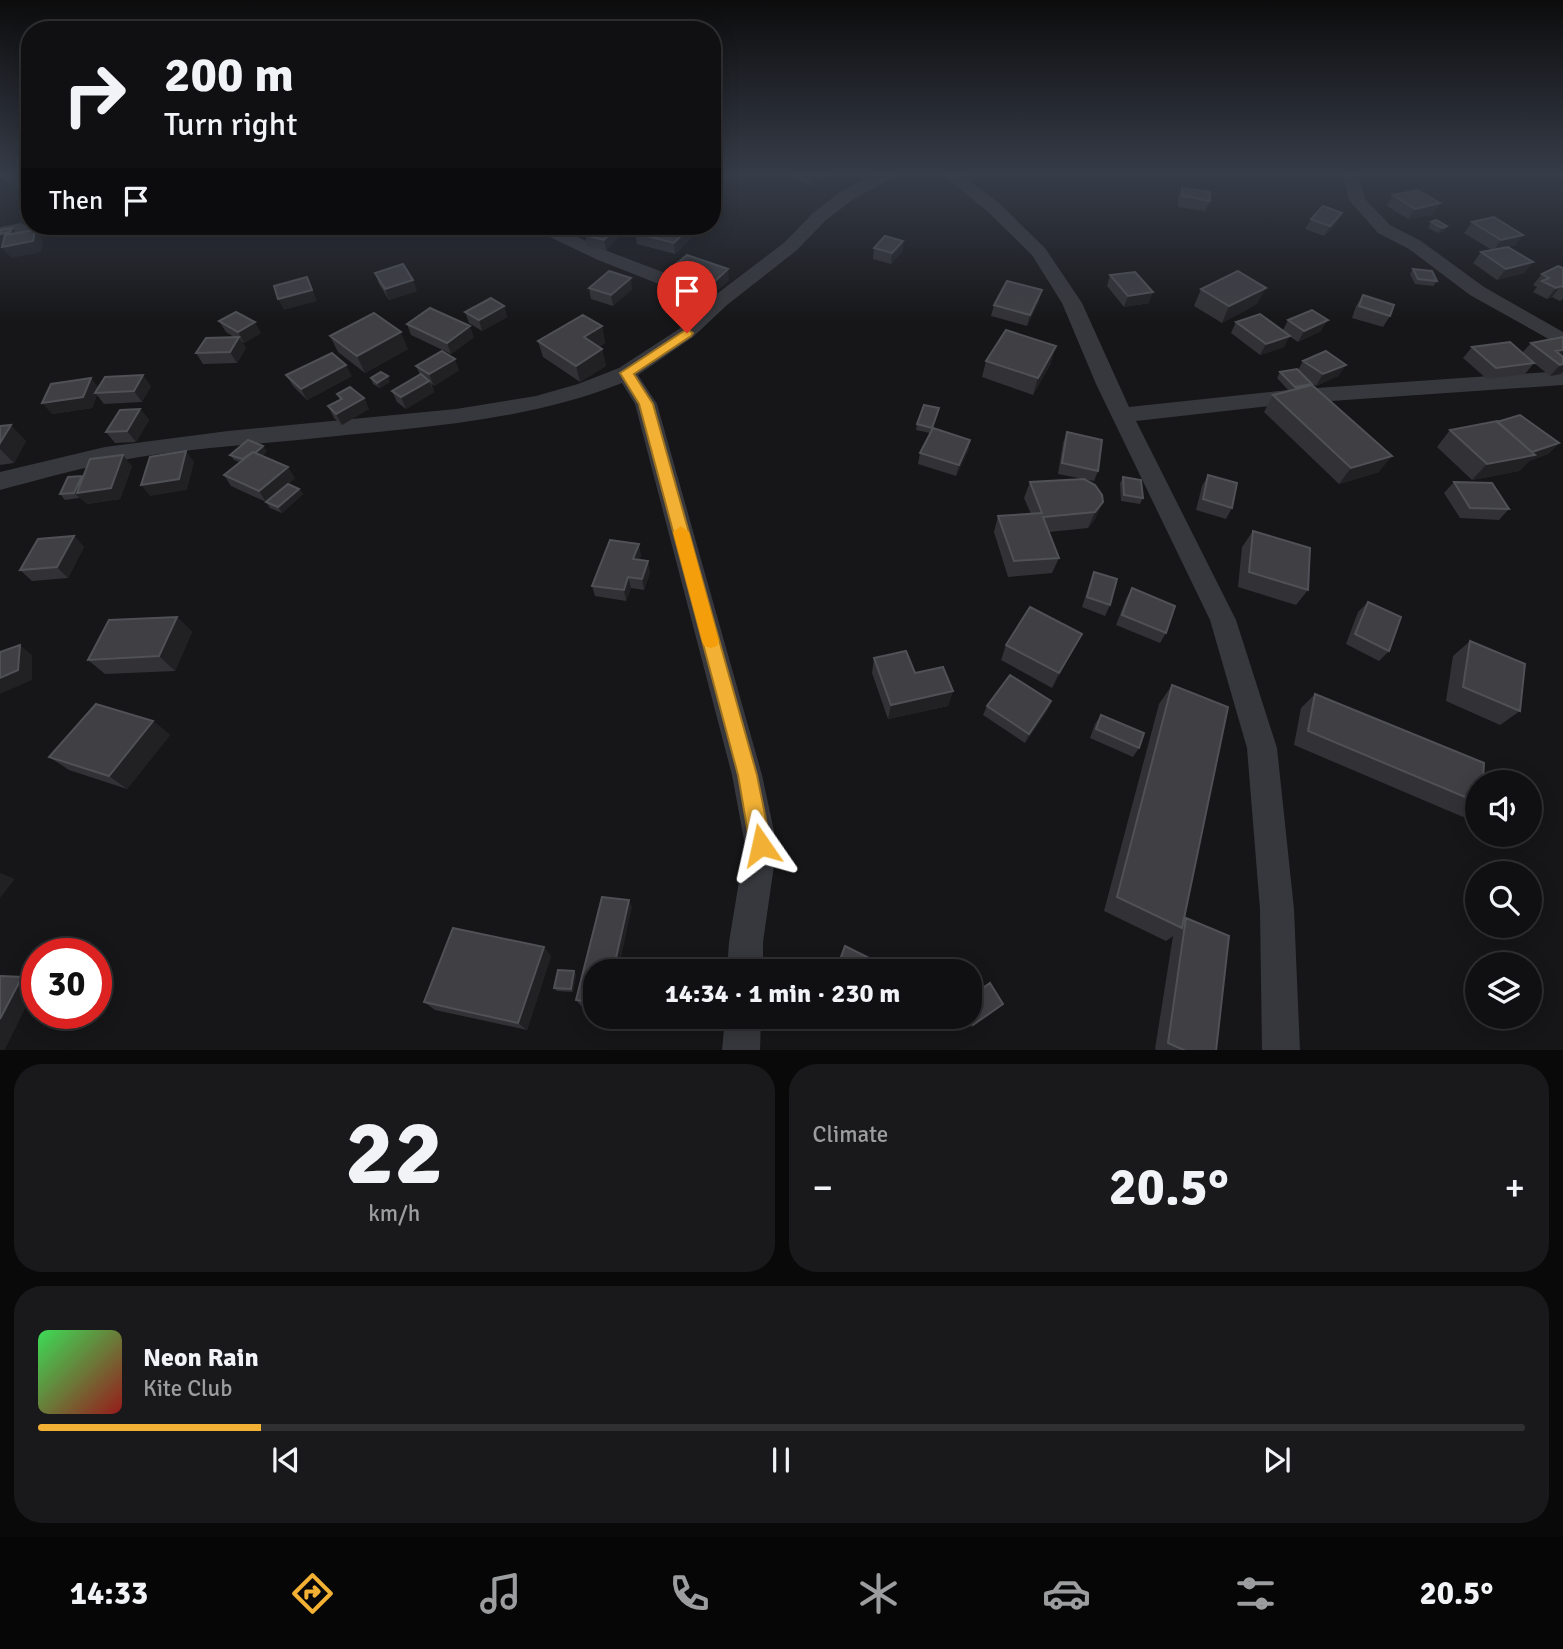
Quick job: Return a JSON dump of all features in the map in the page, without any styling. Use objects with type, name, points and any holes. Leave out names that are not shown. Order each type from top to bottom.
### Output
[{"type":"street","points":[[0,481],[106,455],[228,439],[456,416],[536,403],[586,389],[626,373],[687,333],[720,301],[791,246],[812,224]]},
{"type":"street","points":[[1010,224],[1039,252],[1072,303],[1123,415],[1223,620],[1262,748],[1278,909],[1281,1050]]},
{"type":"street","points":[[1379,224],[1477,291],[1563,341]]},
{"type":"street","points":[[0,232],[21,228]]},
{"type":"street","points":[[560,235],[604,256],[720,301]]},
{"type":"street","points":[[626,373],[646,404],[747,775],[761,845],[745,959]]},
{"type":"street","points":[[1123,415],[1288,397],[1563,378]]},
{"type":"street","points":[[741,1050],[742,1029]]},
{"type":"building","points":[[1475,224],[1505,224],[1523,235],[1501,240]]},
{"type":"building","points":[[12,228],[10,232],[0,234],[0,230]]},
{"type":"building","points":[[21,232],[21,235],[34,235],[33,241],[2,247],[5,235]]},
{"type":"building","points":[[585,235],[609,235],[604,240]]},
{"type":"building","points":[[643,235],[682,235],[674,243]]},
{"type":"building","points":[[885,236],[903,241],[892,253],[874,248]]},
{"type":"building","points":[[1508,247],[1533,262],[1506,269],[1481,252]]},
{"type":"building","points":[[687,255],[728,269],[713,283],[671,268]]},
{"type":"building","points":[[403,264],[413,280],[385,289],[375,273]]},
{"type":"building","points":[[1558,266],[1563,268],[1563,287],[1556,288],[1542,281],[1549,278],[1542,274]]},
{"type":"building","points":[[1413,269],[1432,271],[1437,281],[1418,279]]},
{"type":"building","points":[[609,271],[631,278],[611,295],[589,288]]},
{"type":"building","points":[[1238,271],[1266,288],[1229,306],[1201,289]]},
{"type":"building","points":[[1135,272],[1153,292],[1128,296],[1110,275]]},
{"type":"building","points":[[307,277],[312,290],[278,299],[274,286]]},
{"type":"building","points":[[1007,281],[1042,290],[1030,315],[994,305]]},
{"type":"building","points":[[1363,295],[1394,305],[1390,316],[1359,306]]},
{"type":"building","points":[[491,298],[504,306],[479,320],[465,312]]},
{"type":"building","points":[[430,308],[470,326],[447,343],[407,324]]},
{"type":"building","points":[[1312,310],[1328,320],[1304,331],[1288,320]]},
{"type":"building","points":[[236,312],[255,322],[238,332],[219,321]]},
{"type":"building","points":[[374,313],[401,332],[357,356],[330,336]]},
{"type":"building","points":[[1260,314],[1290,336],[1266,344],[1236,322]]},
{"type":"building","points":[[583,315],[602,326],[584,337],[602,349],[576,366],[538,341]]},
{"type":"building","points":[[1006,330],[1056,346],[1038,378],[986,361]]},
{"type":"building","points":[[239,337],[230,352],[196,353],[206,338]]},
{"type":"building","points":[[1563,337],[1563,350],[1556,351],[1563,357],[1563,364],[1560,365],[1531,343]]},
{"type":"building","points":[[1510,342],[1534,363],[1496,368],[1472,347]]},
{"type":"building","points":[[442,351],[455,359],[429,374],[416,366]]},
{"type":"building","points":[[1326,351],[1346,365],[1323,374],[1303,361]]},
{"type":"building","points":[[332,353],[346,365],[301,389],[286,375]]},
{"type":"building","points":[[1297,369],[1312,384],[1295,387],[1280,372]]},
{"type":"building","points":[[381,372],[388,376],[377,383],[371,378]]},
{"type":"building","points":[[421,374],[429,381],[401,397],[392,391]]},
{"type":"building","points":[[143,375],[134,391],[95,393],[105,377]]},
{"type":"building","points":[[91,378],[83,397],[42,403],[51,384]]},
{"type":"building","points":[[1312,385],[1392,456],[1351,468],[1273,395]]},
{"type":"building","points":[[350,387],[364,398],[336,414],[328,406],[342,399],[337,394]]},
{"type":"building","points":[[924,405],[939,408],[932,428],[917,424]]},
{"type":"building","points":[[140,409],[127,431],[106,432],[120,410]]},
{"type":"building","points":[[1520,415],[1559,443],[1532,452],[1497,422]]},
{"type":"building","points":[[1497,421],[1535,455],[1487,464],[1450,430]]},
{"type":"building","points":[[11,425],[0,443],[0,426]]},
{"type":"building","points":[[933,428],[970,440],[959,465],[920,453]]},
{"type":"building","points":[[1067,432],[1102,440],[1098,471],[1062,463]]},
{"type":"building","points":[[248,440],[263,446],[242,459],[230,455]]},
{"type":"building","points":[[186,451],[179,479],[141,485],[150,457]]},
{"type":"building","points":[[253,452],[288,467],[259,491],[224,475]]},
{"type":"building","points":[[123,455],[111,488],[77,493],[90,459]]},
{"type":"building","points":[[1208,475],[1237,483],[1232,508],[1203,499]]},
{"type":"building","points":[[82,476],[74,493],[60,494],[68,477]]},
{"type":"building","points":[[1123,477],[1141,480],[1143,498],[1124,495]]},
{"type":"building","points":[[1084,479],[1095,485],[1102,495],[1103,502],[1095,512],[1043,517],[1059,558],[1014,561],[998,516],[1042,513],[1030,482]]},
{"type":"building","points":[[1454,482],[1492,483],[1509,509],[1470,508]]},
{"type":"building","points":[[288,484],[299,489],[278,507],[266,502]]},
{"type":"building","points":[[1253,531],[1310,548],[1308,590],[1249,572]]},
{"type":"building","points":[[74,536],[57,567],[20,570],[38,539]]},
{"type":"building","points":[[610,540],[639,544],[633,559],[648,561],[642,579],[628,577],[624,590],[592,586]]},
{"type":"building","points":[[1094,572],[1117,579],[1110,605],[1087,597]]},
{"type":"building","points":[[1132,588],[1175,606],[1166,633],[1122,615]]},
{"type":"building","points":[[1368,602],[1401,617],[1389,651],[1355,634]]},
{"type":"building","points":[[1030,607],[1082,634],[1059,673],[1006,645]]},
{"type":"building","points":[[177,617],[159,656],[88,660],[109,620]]},
{"type":"building","points":[[1470,641],[1525,664],[1520,711],[1463,687]]},
{"type":"building","points":[[20,645],[18,670],[0,678],[0,652]]},
{"type":"building","points":[[906,651],[915,673],[943,667],[953,691],[891,705],[874,658]]},
{"type":"building","points":[[1010,675],[1051,701],[1029,734],[987,706]]},
{"type":"building","points":[[1172,685],[1228,707],[1182,928],[1117,897]]},
{"type":"building","points":[[1315,694],[1484,763],[1484,770],[1465,770],[1465,797],[1308,731]]},
{"type":"building","points":[[96,704],[153,721],[109,776],[49,757]]},
{"type":"building","points":[[1101,715],[1144,733],[1139,748],[1096,729]]},
{"type":"building","points":[[602,897],[629,900],[616,959],[586,959]]},
{"type":"building","points":[[1186,918],[1229,936],[1216,1050],[1184,1050],[1168,1043]]},
{"type":"building","points":[[453,928],[544,947],[518,1023],[424,1002]]},
{"type":"building","points":[[845,946],[871,959],[840,959]]},
{"type":"building","points":[[558,970],[574,971],[571,989],[554,988]]},
{"type":"building","points":[[583,972],[583,1001],[576,1000]]},
{"type":"building","points":[[0,976],[21,977],[21,979],[0,1019]]},
{"type":"building","points":[[990,983],[1003,1004],[982,1019],[982,989]]},
{"type":"slow traffic","points":[[681,532],[711,641]]},
{"type":"route","points":[[687,333],[626,373],[646,404],[747,775],[761,845]]}]
